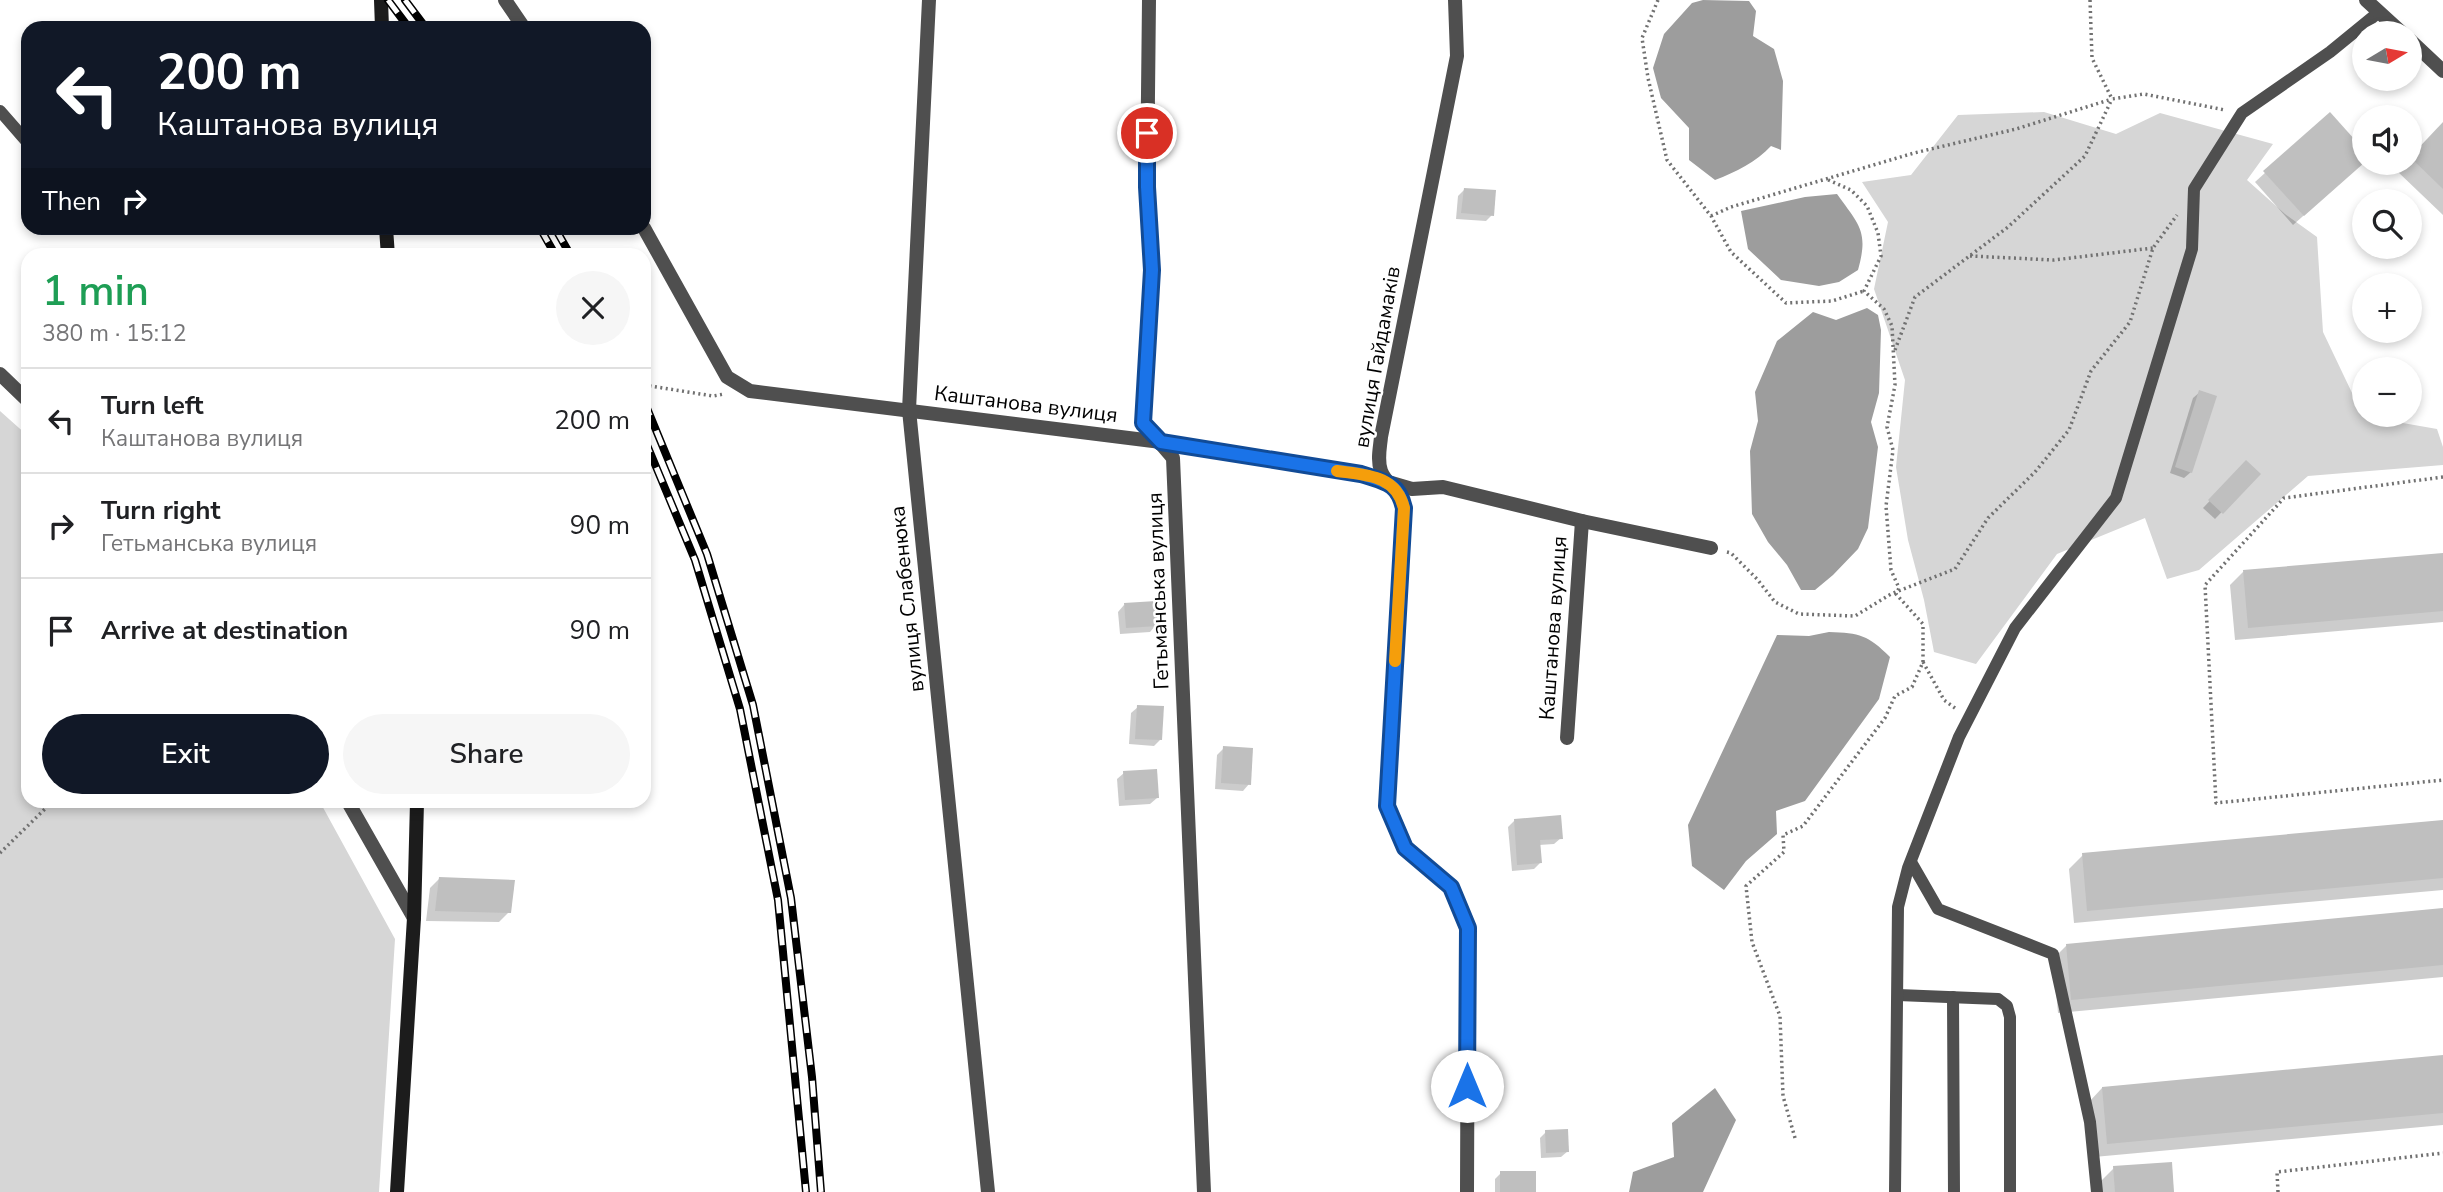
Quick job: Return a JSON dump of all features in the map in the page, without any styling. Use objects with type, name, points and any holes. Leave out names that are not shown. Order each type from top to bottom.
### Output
[{"type":"street","points":[[505,0],[519,21]]},
{"type":"street","name":"вулиця Слабенюка","points":[[929,0],[909,410],[988,1192]]},
{"type":"street","name":"Гетьманська вулиця","points":[[1149,0],[1147,187],[1152,270],[1143,423],[1173,458],[1204,1192]]},
{"type":"street","name":"вулиця Гайдамаків","points":[[1455,0],[1457,56],[1381,437],[1379,459],[1381,472],[1401,496],[1404,508],[1387,806],[1405,848],[1451,887],[1468,928],[1467,1192]]},
{"type":"street","points":[[2366,0],[2389,21]]},
{"type":"street","points":[[2422,51],[2443,71]]},
{"type":"street","points":[[648,235],[727,377],[750,391]]},
{"type":"street","points":[[0,374],[21,394]]},
{"type":"street","name":"Каштанова вулиця","points":[[750,391],[1161,442],[1361,474],[1412,489],[1443,487],[1582,521],[1712,548]]},
{"type":"street","name":"Каштанова вулиця","points":[[1567,738],[1582,521]]},
{"type":"street","points":[[351,808],[414,918]]},
{"type":"street","points":[[397,1192],[414,918],[417,808]]},
{"type":"lane","points":[[1895,1192],[1898,907],[1911,862],[1959,737],[2015,628],[2116,498],[2192,249],[2194,189],[2242,113],[2330,52],[2379,12]]},
{"type":"lane","points":[[0,111],[21,135]]},
{"type":"lane","points":[[1911,862],[1938,909],[2053,954],[2090,1122],[2097,1192]]},
{"type":"lane","points":[[1898,995],[1998,999],[2007,1006],[2010,1017],[2010,1192]]},
{"type":"lane","points":[[1953,997],[1954,1192]]},
{"type":"path","points":[[1658,0],[1642,38],[1648,78],[1667,160],[1711,216],[1731,252],[1786,303],[1832,301],[1864,291],[1881,256],[1878,233],[1867,206],[1851,190],[1826,179]]},
{"type":"path","points":[[2090,0],[2092,58],[2112,99]]},
{"type":"path","points":[[1711,216],[1731,207],[1914,153],[2016,129],[2112,99],[2144,94],[2242,113]]},
{"type":"path","points":[[1893,354],[1915,297],[2008,227],[2085,156],[2112,99]]},
{"type":"path","points":[[1712,548],[1731,553],[1757,579],[1775,603],[1799,614],[1855,616],[1896,592],[1955,569],[1988,518],[2035,472],[2069,430],[2091,371],[2130,322],[2153,248],[2194,189]]},
{"type":"path","points":[[1970,256],[2054,260],[2153,248]]},
{"type":"path","points":[[1864,291],[1884,309],[1892,326],[1895,385],[1887,427],[1893,450],[1885,506],[1888,553],[1891,570],[1899,588],[1896,592]]},
{"type":"path","points":[[651,386],[713,396],[750,391]]},
{"type":"path","points":[[2443,477],[2284,498],[2205,585],[2216,803],[2443,780]]},
{"type":"path","points":[[1795,1138],[1783,1096],[1780,1016],[1752,942],[1746,886],[1784,852],[1783,835],[1803,827],[1885,718],[1895,696],[1912,687],[1923,662],[1923,624],[1896,592]]},
{"type":"path","points":[[1923,662],[1944,700],[1968,719]]},
{"type":"path","points":[[0,853],[46,808]]},
{"type":"path","points":[[2278,1192],[2277,1172],[2443,1153]]},
{"type":"shaded area","points":[[1703,0],[1749,1],[1756,11],[1753,36],[1774,49],[1783,81],[1781,150],[1771,146],[1745,166],[1715,180],[1689,160],[1689,128],[1661,98],[1653,68],[1664,34],[1692,3]]},
{"type":"shaded area","points":[[2044,112],[2116,134],[2160,113],[2273,144],[2247,180],[2285,214],[2317,237],[2323,332],[2352,393],[2352,427],[2422,426],[2437,429],[2443,447],[2443,465],[2308,476],[2199,570],[2167,579],[2145,518],[2057,554],[1976,664],[1934,652],[1908,540],[1896,467],[1905,380],[1874,289],[1888,222],[1862,182],[1911,175],[1958,115]]},
{"type":"shaded area","points":[[1837,194],[1856,221],[1862,237],[1858,270],[1839,282],[1819,286],[1781,280],[1748,249],[1741,211],[1805,197]]},
{"type":"shaded area","points":[[1867,308],[1878,315],[1881,330],[1879,393],[1871,422],[1878,447],[1868,528],[1858,549],[1833,575],[1815,590],[1801,590],[1752,514],[1750,451],[1758,421],[1755,392],[1777,341],[1813,312],[1836,320]]},
{"type":"shaded area","points":[[0,411],[21,430],[21,808],[323,808],[395,939],[379,1192],[0,1192]]},
{"type":"shaded area","points":[[1829,632],[1863,637],[1876,644],[1890,657],[1879,699],[1805,801],[1776,811],[1777,834],[1746,861],[1724,890],[1692,866],[1688,825],[1777,635],[1809,636]]},
{"type":"shaded area","points":[[1715,1088],[1736,1120],[1703,1192],[1629,1192],[1633,1172],[1674,1157],[1672,1123]]},
{"type":"building","points":[[2330,112],[2352,137],[2352,174],[2304,216],[2263,171]]},
{"type":"building","points":[[2443,122],[2443,189],[2422,169],[2422,144]]},
{"type":"building","points":[[1464,188],[1496,190],[1494,216],[1461,213]]},
{"type":"building","points":[[2199,390],[2217,396],[2192,473],[2175,467]]},
{"type":"building","points":[[2246,460],[2261,474],[2223,514],[2208,500]]},
{"type":"building","points":[[2443,553],[2443,611],[2248,628],[2243,570]]},
{"type":"building","points":[[1156,601],[1158,626],[1126,628],[1124,603]]},
{"type":"building","points":[[1137,705],[1164,706],[1162,740],[1135,739]]},
{"type":"building","points":[[1223,746],[1253,748],[1251,785],[1221,783]]},
{"type":"building","points":[[1157,769],[1159,798],[1125,800],[1123,771]]},
{"type":"building","points":[[1561,815],[1563,839],[1540,840],[1542,863],[1517,865],[1514,819]]},
{"type":"building","points":[[2443,820],[2443,878],[2087,911],[2082,853]]},
{"type":"building","points":[[439,877],[515,880],[511,913],[435,911]]},
{"type":"building","points":[[2443,908],[2443,965],[2071,1000],[2066,944]]},
{"type":"building","points":[[2443,1055],[2443,1113],[2107,1144],[2102,1087]]},
{"type":"building","points":[[1568,1129],[1569,1152],[1546,1153],[1545,1130]]},
{"type":"building","points":[[2172,1162],[2174,1192],[2115,1192],[2113,1166]]},
{"type":"building","points":[[1500,1171],[1536,1171],[1536,1192],[1500,1192]]},
{"type":"railway","points":[[388,0],[404,21]]},
{"type":"railway","points":[[405,0],[421,21]]},
{"type":"railway","points":[[544,235],[551,248]]},
{"type":"railway","points":[[559,235],[566,248]]},
{"type":"railway","points":[[651,418],[707,554],[753,705],[791,898],[812,1077],[821,1192]]},
{"type":"railway","points":[[651,455],[695,560],[740,709],[778,900],[806,1192]]},
{"type":"slow traffic","points":[[1337,471],[1361,474],[1393,485],[1401,496],[1404,508],[1395,661]]},
{"type":"route","points":[[1147,133],[1152,270],[1143,423],[1161,442],[1361,474],[1393,485],[1401,496],[1404,508],[1387,806],[1405,848],[1451,887],[1468,928],[1467,1086]]}]
